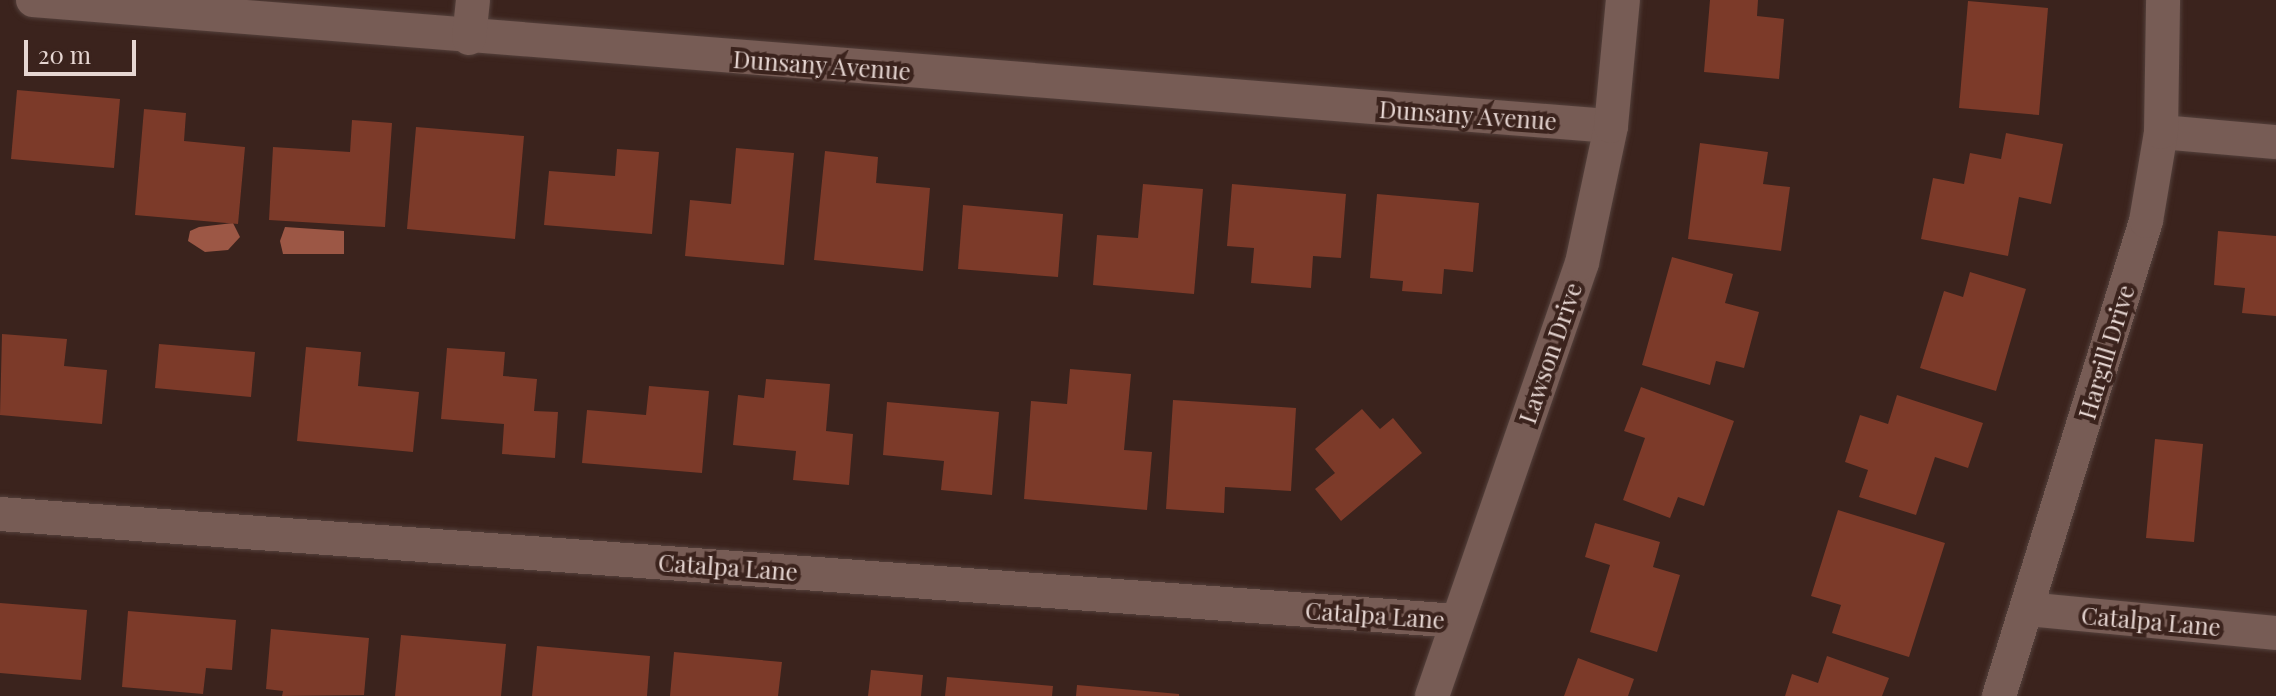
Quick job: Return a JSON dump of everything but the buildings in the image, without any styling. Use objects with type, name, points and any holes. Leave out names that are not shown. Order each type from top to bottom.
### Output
[{"type":"street","name":"Dunsany Avenue","points":[[33,0],[469,38],[1611,126]]},
{"type":"street","points":[[469,38],[473,0]]},
{"type":"street","name":"Lawson Drive","points":[[1432,696],[1582,263],[1611,126],[1623,0]]},
{"type":"street","name":"Hargill Drive","points":[[1999,696],[2146,221],[2161,132],[2163,0]]},
{"type":"street","points":[[2161,132],[2276,142]]},
{"type":"street","name":"Catalpa Lane","points":[[0,514],[1457,621]]},
{"type":"street","name":"Catalpa Lane","points":[[2027,609],[2276,633]]},
{"type":"shaded area","points":[[233,223],[240,237],[228,250],[205,252],[188,241],[190,231],[199,227]]},
{"type":"shaded area","points":[[285,227],[344,231],[344,254],[283,254],[280,241]]}]
